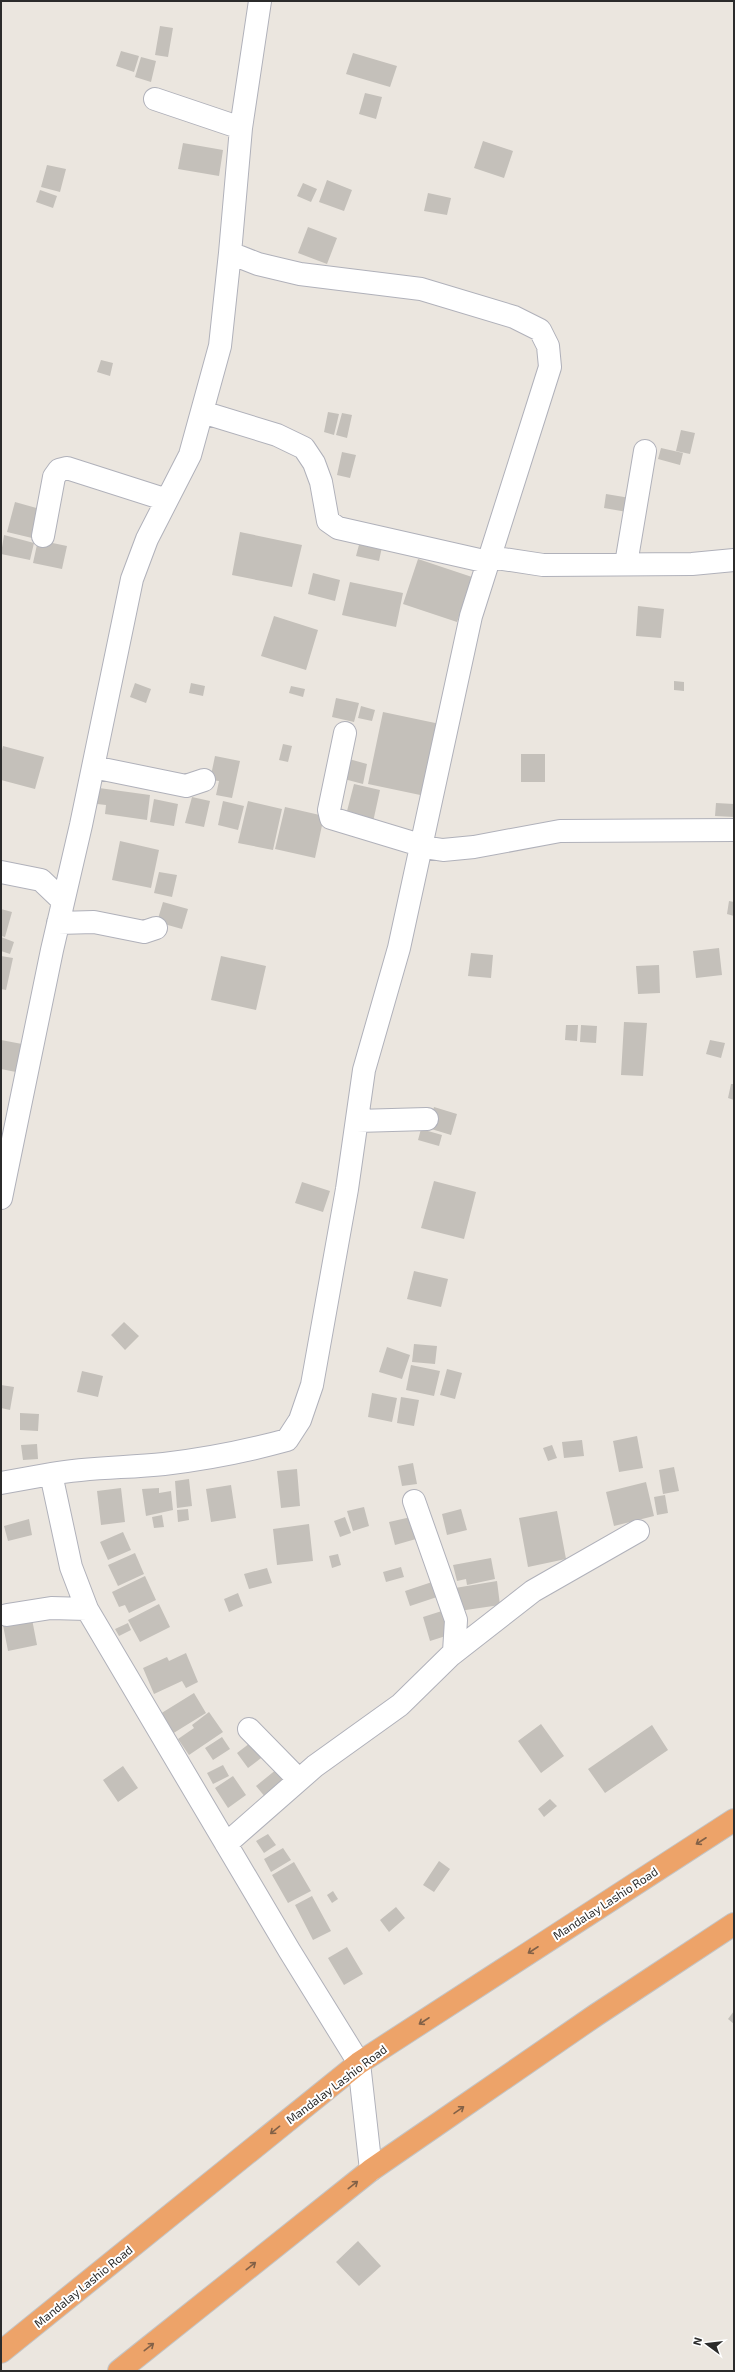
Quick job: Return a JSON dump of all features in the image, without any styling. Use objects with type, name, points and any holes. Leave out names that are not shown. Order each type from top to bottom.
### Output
[{"type":"highway","name":"Mandalay Lashio Road","points":[[1,2352],[359,2063],[734,1820]]},
{"type":"highway","points":[[118,2371],[371,2170],[596,2015],[734,1924]]},
{"type":"street","points":[[1,1198],[132,579],[147,539],[190,455],[220,346],[241,128],[260,1]]},
{"type":"street","points":[[155,100],[241,128]]},
{"type":"street","points":[[1,1483],[77,1469],[164,1464],[247,1451],[288,1440],[300,1420],[312,1385],[347,1189],[364,1070],[399,948],[471,616],[550,367],[548,346],[540,330],[514,318],[421,290],[300,274],[258,264],[230,253]]},
{"type":"street","points":[[202,412],[277,435],[304,448],[316,470],[328,521],[338,528],[488,560],[543,565],[692,564],[734,560]]},
{"type":"street","points":[[626,564],[645,451]]},
{"type":"street","points":[[43,536],[54,477],[59,470],[67,468],[167,500]]},
{"type":"street","points":[[345,733],[329,810],[331,818],[421,844],[430,848],[443,850],[474,847],[560,831],[734,830]]},
{"type":"street","points":[[93,766],[186,786],[204,780]]},
{"type":"street","points":[[1,872],[41,880],[63,901]]},
{"type":"street","points":[[58,923],[94,922],[144,932],[156,928]]},
{"type":"street","points":[[357,1121],[427,1119]]},
{"type":"street","points":[[51,1474],[71,1567],[87,1609],[226,1844],[359,2063],[371,2170]]},
{"type":"street","points":[[414,1501],[456,1620],[454,1652]]},
{"type":"street","points":[[226,1844],[298,1780],[352,1738],[400,1705],[454,1652],[533,1591],[638,1532]]},
{"type":"street","points":[[7,1615],[51,1608],[87,1609]]},
{"type":"street","points":[[249,1729],[298,1780]]},
{"type":"building","points":[[160,26],[173,28],[168,57],[155,55]]},
{"type":"building","points":[[121,51],[139,56],[134,72],[116,66]]},
{"type":"building","points":[[353,53],[397,66],[390,87],[346,74]]},
{"type":"building","points":[[141,57],[156,61],[151,82],[135,77]]},
{"type":"building","points":[[365,93],[382,97],[376,119],[359,114]]},
{"type":"building","points":[[483,141],[513,151],[504,178],[474,168]]},
{"type":"building","points":[[183,143],[223,150],[219,176],[178,169]]},
{"type":"building","points":[[47,165],[66,169],[60,192],[41,187]]},
{"type":"building","points":[[327,180],[352,190],[344,211],[319,202]]},
{"type":"building","points":[[303,183],[317,189],[311,202],[297,196]]},
{"type":"building","points":[[40,190],[57,196],[53,208],[36,202]]},
{"type":"building","points":[[428,193],[451,198],[447,215],[424,211]]},
{"type":"building","points":[[308,227],[337,238],[327,264],[298,253]]},
{"type":"building","points":[[101,360],[113,363],[110,376],[97,372]]},
{"type":"building","points":[[328,412],[339,414],[334,435],[324,432]]},
{"type":"building","points":[[342,413],[352,415],[347,438],[336,435]]},
{"type":"building","points":[[681,430],[695,433],[690,454],[676,451]]},
{"type":"building","points":[[661,448],[683,453],[680,465],[658,459]]},
{"type":"building","points":[[342,452],[356,455],[350,478],[337,475]]},
{"type":"building","points":[[606,494],[630,498],[627,512],[604,508]]},
{"type":"building","points":[[15,502],[40,509],[32,538],[7,532]]},
{"type":"building","points":[[240,532],[302,545],[292,587],[232,575]]},
{"type":"building","points":[[4,535],[34,543],[30,560],[1,554]]},
{"type":"building","points":[[38,540],[67,546],[62,569],[33,563]]},
{"type":"building","points":[[360,541],[382,547],[379,561],[356,556]]},
{"type":"building","points":[[418,559],[472,577],[457,622],[403,604]]},
{"type":"building","points":[[313,573],[340,580],[335,601],[308,594]]},
{"type":"building","points":[[350,582],[403,593],[396,627],[342,615]]},
{"type":"building","points":[[638,606],[664,609],[661,638],[636,636]]},
{"type":"building","points":[[274,616],[318,630],[306,670],[261,656]]},
{"type":"building","points":[[674,681],[684,682],[684,691],[674,690]]},
{"type":"building","points":[[135,683],[151,689],[146,703],[130,697]]},
{"type":"building","points":[[191,683],[205,686],[203,696],[189,693]]},
{"type":"building","points":[[291,686],[305,689],[303,697],[289,693]]},
{"type":"building","points":[[336,698],[359,703],[354,722],[332,717]]},
{"type":"building","points":[[361,706],[375,710],[372,721],[358,718]]},
{"type":"building","points":[[383,712],[440,724],[425,796],[368,784]]},
{"type":"building","points":[[283,744],[292,746],[288,762],[279,760]]},
{"type":"building","points":[[3,746],[44,757],[35,789],[1,780],[1,755]]},
{"type":"building","points":[[521,754],[545,754],[545,782],[521,782]]},
{"type":"building","points":[[215,756],[240,761],[232,798],[216,795],[219,781],[210,780]]},
{"type":"building","points":[[349,759],[367,764],[363,784],[344,779]]},
{"type":"building","points":[[354,784],[380,790],[373,822],[346,815]]},
{"type":"building","points":[[99,788],[150,795],[147,820],[105,814],[106,805],[97,804]]},
{"type":"building","points":[[192,797],[210,801],[204,827],[185,823]]},
{"type":"building","points":[[154,799],[178,804],[174,826],[150,822]]},
{"type":"building","points":[[223,801],[244,806],[238,830],[218,825]]},
{"type":"building","points":[[248,801],[282,809],[273,850],[238,843]]},
{"type":"building","points":[[716,803],[734,804],[734,817],[715,816]]},
{"type":"building","points":[[285,807],[324,816],[315,858],[275,849]]},
{"type":"building","points":[[120,841],[159,850],[151,888],[112,880]]},
{"type":"building","points":[[159,872],[177,875],[172,897],[154,893]]},
{"type":"building","points":[[729,901],[734,902],[734,916],[727,914]]},
{"type":"building","points":[[163,902],[188,909],[182,929],[157,922]]},
{"type":"building","points":[[1,909],[12,912],[5,937],[1,936]]},
{"type":"building","points":[[1,937],[14,942],[10,954],[1,951]]},
{"type":"building","points":[[719,948],[722,975],[696,978],[693,951]]},
{"type":"building","points":[[471,953],[493,955],[491,978],[468,976]]},
{"type":"building","points":[[1,956],[13,958],[6,990],[1,989]]},
{"type":"building","points":[[221,956],[266,966],[256,1010],[211,1000]]},
{"type":"building","points":[[659,965],[660,993],[638,994],[636,966]]},
{"type":"building","points":[[624,1022],[647,1023],[643,1076],[621,1075]]},
{"type":"building","points":[[566,1025],[578,1025],[577,1041],[565,1040]]},
{"type":"building","points":[[581,1025],[597,1026],[596,1043],[580,1042]]},
{"type":"building","points":[[1,1040],[22,1044],[16,1072],[1,1069]]},
{"type":"building","points":[[710,1040],[725,1043],[721,1058],[706,1054]]},
{"type":"building","points":[[731,1084],[734,1084],[734,1100],[728,1098]]},
{"type":"building","points":[[434,1107],[457,1114],[451,1135],[428,1128]]},
{"type":"building","points":[[421,1129],[442,1135],[439,1146],[418,1140]]},
{"type":"building","points":[[434,1181],[476,1192],[464,1239],[421,1228]]},
{"type":"building","points":[[302,1182],[330,1191],[323,1212],[295,1203]]},
{"type":"building","points":[[414,1271],[448,1279],[441,1307],[407,1299]]},
{"type":"building","points":[[124,1322],[139,1336],[125,1350],[111,1335]]},
{"type":"building","points":[[414,1344],[437,1346],[435,1364],[412,1362]]},
{"type":"building","points":[[387,1347],[410,1355],[402,1379],[379,1372]]},
{"type":"building","points":[[411,1365],[440,1371],[434,1396],[406,1390]]},
{"type":"building","points":[[447,1369],[462,1373],[455,1399],[440,1395]]},
{"type":"building","points":[[82,1371],[103,1376],[98,1397],[77,1392]]},
{"type":"building","points":[[1,1385],[14,1387],[10,1410],[1,1408]]},
{"type":"building","points":[[372,1393],[397,1398],[392,1422],[368,1417]]},
{"type":"building","points":[[401,1397],[419,1400],[414,1426],[397,1423]]},
{"type":"building","points":[[20,1413],[39,1414],[38,1431],[20,1430]]},
{"type":"building","points":[[637,1436],[643,1468],[619,1472],[613,1441]]},
{"type":"building","points":[[582,1440],[584,1456],[564,1458],[562,1442]]},
{"type":"building","points":[[37,1444],[38,1459],[23,1460],[21,1445]]},
{"type":"building","points":[[552,1445],[557,1458],[548,1461],[543,1448]]},
{"type":"building","points":[[413,1463],[417,1484],[402,1486],[398,1466]]},
{"type":"building","points":[[674,1467],[679,1491],[663,1494],[659,1470]]},
{"type":"building","points":[[297,1469],[300,1506],[281,1508],[277,1471]]},
{"type":"building","points":[[189,1479],[192,1506],[177,1508],[175,1481]]},
{"type":"building","points":[[646,1482],[654,1516],[614,1526],[606,1492]]},
{"type":"building","points":[[231,1485],[236,1518],[211,1522],[206,1489]]},
{"type":"building","points":[[121,1488],[125,1522],[101,1525],[97,1491]]},
{"type":"building","points":[[159,1488],[159,1493],[171,1491],[173,1510],[146,1516],[142,1489]]},
{"type":"building","points":[[665,1495],[668,1513],[657,1515],[654,1497]]},
{"type":"building","points":[[364,1507],[369,1526],[353,1531],[347,1511]]},
{"type":"building","points":[[188,1509],[189,1520],[178,1522],[177,1510]]},
{"type":"building","points":[[461,1509],[467,1530],[447,1535],[442,1514]]},
{"type":"building","points":[[557,1511],[566,1559],[528,1567],[519,1518]]},
{"type":"building","points":[[162,1515],[164,1527],[154,1528],[152,1517]]},
{"type":"building","points":[[345,1517],[351,1533],[340,1537],[334,1521]]},
{"type":"building","points":[[411,1517],[416,1539],[395,1545],[389,1522]]},
{"type":"building","points":[[29,1519],[32,1535],[8,1541],[4,1526]]},
{"type":"building","points":[[309,1524],[313,1561],[277,1565],[273,1529]]},
{"type":"building","points":[[123,1532],[131,1550],[108,1560],[100,1542]]},
{"type":"building","points":[[135,1553],[144,1574],[118,1586],[108,1565]]},
{"type":"building","points":[[338,1554],[341,1565],[332,1568],[329,1556]]},
{"type":"building","points":[[491,1558],[495,1579],[467,1585],[466,1579],[457,1581],[453,1565]]},
{"type":"building","points":[[401,1567],[404,1577],[386,1582],[383,1572]]},
{"type":"building","points":[[267,1568],[272,1583],[249,1589],[244,1574]]},
{"type":"building","points":[[145,1576],[156,1600],[129,1613],[125,1605],[119,1607],[112,1592]]},
{"type":"building","points":[[497,1581],[500,1605],[459,1611],[455,1588]]},
{"type":"building","points":[[432,1582],[437,1597],[410,1606],[405,1591]]},
{"type":"building","points":[[238,1593],[243,1606],[229,1612],[224,1599]]},
{"type":"building","points":[[159,1604],[170,1627],[140,1642],[128,1620]]},
{"type":"building","points":[[445,1610],[452,1634],[430,1641],[423,1617]]},
{"type":"building","points":[[32,1619],[37,1645],[8,1651],[3,1625]]},
{"type":"building","points":[[128,1623],[131,1630],[119,1636],[115,1629]]},
{"type":"building","points":[[186,1653],[198,1682],[186,1688],[182,1681],[154,1694],[143,1668],[167,1657],[169,1661]]},
{"type":"building","points":[[194,1693],[206,1713],[172,1734],[160,1714]]},
{"type":"building","points":[[209,1712],[223,1732],[189,1755],[178,1739],[194,1728],[192,1725]]},
{"type":"building","points":[[541,1724],[564,1756],[541,1773],[518,1741]]},
{"type":"building","points":[[652,1725],[668,1750],[605,1793],[588,1769]]},
{"type":"building","points":[[222,1737],[230,1749],[213,1760],[205,1748]]},
{"type":"building","points":[[254,1740],[265,1755],[248,1768],[237,1753]]},
{"type":"building","points":[[223,1765],[229,1776],[213,1784],[207,1773]]},
{"type":"building","points":[[123,1766],[138,1788],[118,1802],[103,1780]]},
{"type":"building","points":[[277,1769],[287,1781],[266,1798],[256,1786]]},
{"type":"building","points":[[233,1776],[246,1795],[228,1808],[215,1788]]},
{"type":"building","points":[[550,1799],[557,1806],[544,1817],[538,1809]]},
{"type":"building","points":[[268,1834],[276,1845],[264,1853],[256,1841]]},
{"type":"building","points":[[283,1848],[291,1860],[271,1872],[264,1859]]},
{"type":"building","points":[[439,1861],[450,1869],[434,1892],[423,1885]]},
{"type":"building","points":[[294,1862],[311,1891],[288,1903],[272,1875]]},
{"type":"building","points":[[333,1891],[338,1899],[332,1903],[327,1895]]},
{"type":"building","points":[[312,1896],[331,1931],[313,1940],[295,1905]]},
{"type":"building","points":[[396,1907],[405,1918],[389,1932],[380,1920]]},
{"type":"building","points":[[347,1947],[363,1974],[344,1985],[328,1958]]},
{"type":"building","points":[[734,2011],[734,2024],[728,2019]]},
{"type":"building","points":[[358,2241],[381,2266],[359,2286],[336,2262]]}]
